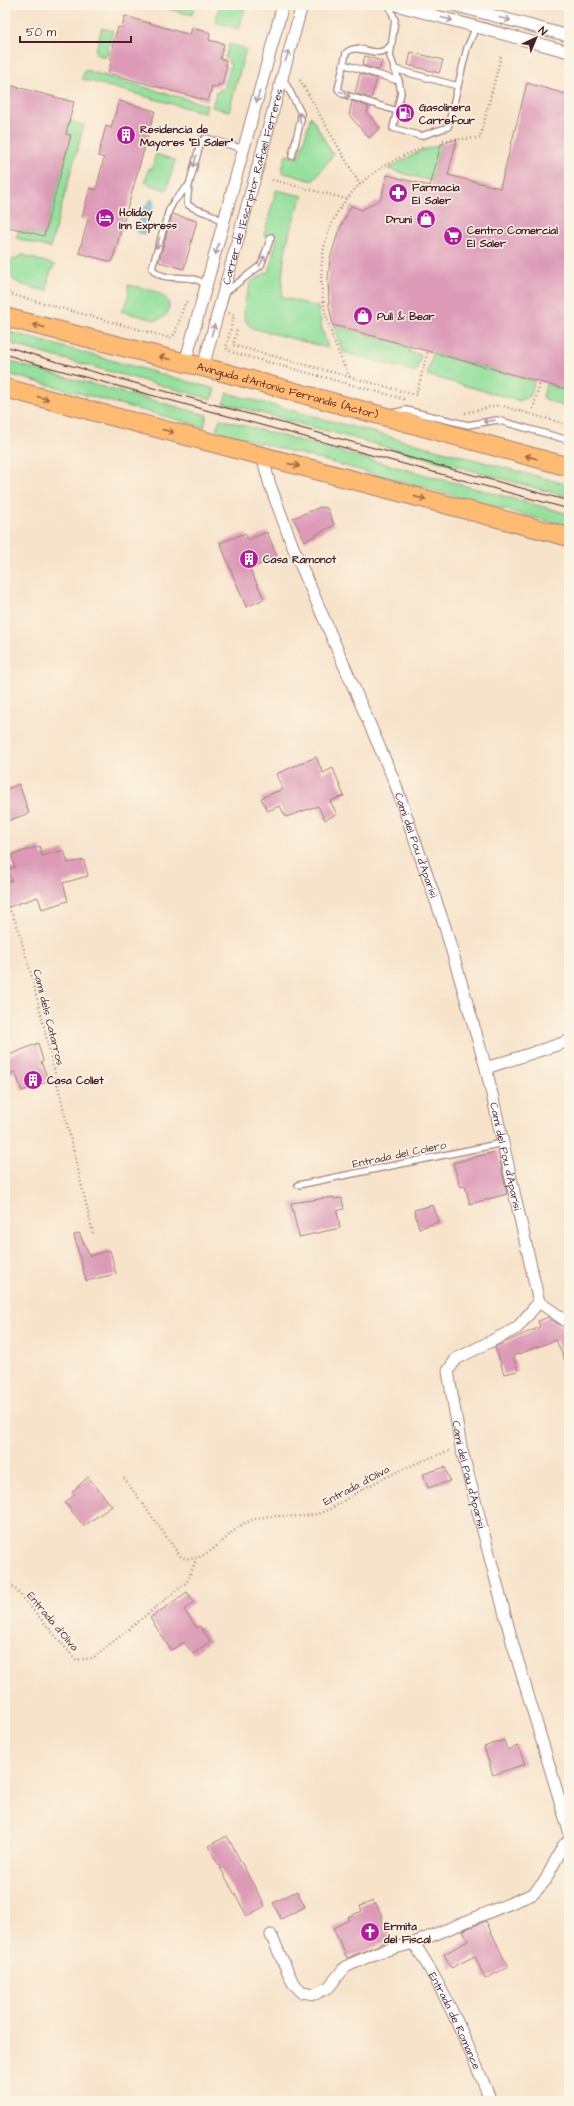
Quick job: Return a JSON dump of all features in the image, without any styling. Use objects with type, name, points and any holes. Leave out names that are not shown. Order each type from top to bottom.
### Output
[{"type":"main road","name":"Avinguda d'Antonio Ferrandis (Actor)","points":[[5,317],[384,415],[569,467]]},
{"type":"main road","points":[[5,388],[569,537]]},
{"type":"street","name":"Carrer de l'Escriptor Rafael Ferreres","points":[[185,363],[206,291],[283,5]]},
{"type":"street","name":"Carrer de l'Escriptor Rafael Ferreres","points":[[203,367],[282,72],[302,5]]},
{"type":"street","points":[[396,5],[569,52]]},
{"type":"street","points":[[454,5],[569,36]]},
{"type":"street","name":"Camí del Pou d'Aparisi","points":[[262,456],[270,485],[293,547],[395,783],[446,927],[486,1068],[539,1302],[517,1328],[456,1359],[448,1371],[461,1447],[513,1645],[569,1830]]},
{"type":"street","points":[[486,1068],[569,1041]]},
{"type":"street","points":[[539,1302],[569,1323]]},
{"type":"street","points":[[271,1935],[293,1983],[302,1992],[315,1994],[329,1987],[345,1967],[376,1953],[414,1943],[533,1894],[546,1881],[564,1846],[569,1840]]},
{"type":"street","name":"Entrada de Romance","points":[[414,1943],[435,1975],[457,2018],[491,2101]]},
{"type":"lane","points":[[389,5],[395,20],[394,35],[390,46],[390,56],[399,81],[401,93],[393,128],[421,136],[448,127],[467,48],[476,26]]},
{"type":"lane","points":[[390,46],[386,50],[375,53],[355,48],[350,49],[346,53],[338,83],[338,89],[343,94],[397,111]]},
{"type":"lane","points":[[343,64],[399,81]]},
{"type":"lane","points":[[394,70],[458,86]]},
{"type":"lane","points":[[282,72],[284,82],[301,113],[301,119],[292,156]]},
{"type":"lane","points":[[223,227],[220,220],[215,216],[192,208],[187,204],[189,185],[201,141],[206,138],[244,149]]},
{"type":"lane","points":[[189,185],[174,201],[169,210],[152,268],[156,273],[166,276],[187,277],[200,280],[204,284],[206,291]]},
{"type":"lane","points":[[223,295],[261,266],[270,236]]},
{"type":"lane","points":[[384,415],[406,410],[468,425],[497,420],[568,440]]},
{"type":"lane","name":"Entrada del Colero","points":[[298,1185],[503,1143]]},
{"type":"path","points":[[435,143],[460,138],[480,138],[501,56]]},
{"type":"path","points":[[300,80],[360,185]]},
{"type":"path","points":[[350,377],[336,351],[327,326],[321,288],[321,265],[324,243],[331,225],[347,199],[360,185],[384,165],[400,155],[428,145]]},
{"type":"path","points":[[272,180],[347,199]]},
{"type":"path","points":[[5,291],[10,294],[170,338],[175,334],[185,303],[190,301],[201,305]]},
{"type":"path","points":[[218,310],[234,315],[226,344],[226,348],[231,352],[408,400]]},
{"type":"path","points":[[237,330],[233,345],[416,395],[428,351]]},
{"type":"path","points":[[533,409],[540,383]]},
{"type":"path","points":[[460,414],[499,405],[569,425]]},
{"type":"path","name":"Camí dels Catarros","points":[[5,900],[17,925],[33,981],[93,1233]]},
{"type":"path","name":"Entrada d'Oliva","points":[[5,1577],[76,1660],[93,1658],[187,1582],[196,1559],[244,1523],[268,1516],[303,1516],[323,1512],[365,1487],[430,1458],[461,1447]]},
{"type":"path","points":[[124,1478],[181,1557],[190,1560],[196,1559]]},
{"type":"green space","points":[[169,5],[195,5],[192,15],[168,9]]},
{"type":"green space","points":[[220,5],[245,7],[239,29],[215,22]]},
{"type":"green space","points":[[102,28],[113,31],[106,57],[95,54]]},
{"type":"green space","points":[[229,44],[246,49],[229,111],[212,107],[216,92],[219,93],[220,89],[224,90],[231,64],[228,63],[229,59],[225,58]]},
{"type":"green space","points":[[85,70],[207,105],[205,113],[82,79]]},
{"type":"green space","points":[[311,116],[333,155],[313,181],[281,172],[286,155],[299,158]]},
{"type":"green space","points":[[69,121],[84,125],[50,248],[16,238],[19,230],[44,236],[71,136],[66,134]]},
{"type":"green space","points":[[441,144],[431,181],[388,169],[420,151]]},
{"type":"green space","points":[[156,154],[175,160],[167,190],[145,183],[149,168],[152,169]]},
{"type":"green space","points":[[276,190],[303,196],[293,220],[286,245],[282,297],[318,307],[322,329],[328,348],[252,328],[247,323],[245,318],[244,306],[251,282],[269,271],[277,239],[264,235]]},
{"type":"green space","points":[[23,255],[55,265],[49,277],[48,291],[22,285],[16,282],[8,273],[7,267],[12,260]]},
{"type":"green space","points":[[128,285],[148,289],[162,295],[167,299],[169,305],[167,314],[163,318],[155,320],[121,311],[128,299]]},
{"type":"green space","points":[[333,325],[410,346],[409,352],[421,355],[416,372],[343,352]]},
{"type":"green space","points":[[9,332],[215,389],[211,399],[35,351],[6,342]]},
{"type":"green space","points":[[433,353],[534,381],[531,395],[520,401],[427,375]]},
{"type":"green space","points":[[5,359],[24,366],[207,415],[204,427],[5,373]]},
{"type":"green space","points":[[546,384],[569,390],[569,409],[543,398]]},
{"type":"green space","points":[[227,393],[569,485],[569,497],[224,403]]},
{"type":"green space","points":[[220,419],[569,514],[569,527],[216,431]]},
{"type":"water","points":[[151,199],[155,200],[145,234],[136,232],[142,211]]},
{"type":"building","points":[[125,16],[190,35],[192,28],[210,33],[209,40],[224,44],[220,59],[226,60],[225,65],[227,66],[222,85],[218,84],[218,87],[212,86],[208,101],[108,73],[112,59],[109,58],[118,27],[122,28]]},
{"type":"building","points":[[411,52],[443,60],[439,73],[408,65]]},
{"type":"building","points":[[365,56],[382,61],[379,70],[362,65]]},
{"type":"building","points":[[360,74],[377,79],[371,98],[355,93]]},
{"type":"building","name":"Centro Comercial El Saler","points":[[527,83],[569,95],[569,390],[333,325],[329,306],[328,278],[330,259],[338,232],[351,206],[362,210],[381,199],[387,175],[430,186],[441,144],[457,139],[448,175],[500,188]]},
{"type":"building","points":[[5,84],[74,102],[66,134],[71,135],[44,236],[5,226]]},
{"type":"building","points":[[119,101],[155,111],[112,262],[79,253],[88,219],[82,217],[90,188],[96,190],[104,158],[98,156],[106,126],[111,128]]},
{"type":"building","points":[[352,101],[369,107],[367,113],[380,128],[369,138],[349,115]]},
{"type":"building","points":[[172,214],[197,221],[184,269],[159,262]]},
{"type":"building","points":[[321,507],[327,508],[334,525],[305,541],[293,518]]},
{"type":"building","name":"Casa Ramonot","points":[[267,532],[277,556],[250,569],[264,599],[246,607],[220,543],[245,533],[248,540]]},
{"type":"building","points":[[316,757],[323,773],[333,768],[344,796],[330,801],[337,814],[325,820],[318,806],[286,817],[280,806],[267,811],[261,798],[283,789],[276,774]]},
{"type":"building","points":[[19,784],[29,813],[5,822],[5,790]]},
{"type":"building","points":[[40,846],[42,856],[64,850],[68,863],[84,860],[88,876],[63,883],[68,901],[42,909],[38,897],[5,908],[5,882],[12,881],[7,869],[15,867],[11,855]]},
{"type":"building","points":[[38,1043],[43,1061],[41,1062],[49,1081],[22,1091],[15,1072],[8,1074],[5,1068],[5,1057]]},
{"type":"building","points":[[498,1151],[507,1194],[470,1204],[465,1186],[460,1187],[453,1163]]},
{"type":"building","points":[[334,1197],[334,1199],[342,1198],[344,1209],[337,1211],[340,1228],[299,1237],[291,1203]]},
{"type":"building","points":[[433,1205],[439,1222],[419,1228],[414,1210]]},
{"type":"building","points":[[79,1233],[90,1256],[110,1250],[116,1274],[86,1281],[74,1235]]},
{"type":"building","points":[[549,1317],[551,1321],[552,1320],[569,1330],[569,1371],[556,1340],[513,1356],[518,1371],[504,1374],[495,1347],[540,1327],[538,1321]]},
{"type":"building","points":[[445,1467],[450,1481],[428,1488],[423,1474]]},
{"type":"building","points":[[88,1477],[112,1506],[84,1526],[65,1503],[75,1494],[72,1492]]},
{"type":"building","points":[[187,1592],[194,1602],[184,1610],[197,1628],[200,1626],[210,1641],[193,1654],[184,1642],[171,1650],[150,1618]]},
{"type":"building","points":[[504,1740],[507,1750],[518,1746],[525,1764],[493,1775],[484,1747]]},
{"type":"building","points":[[227,1836],[265,1906],[247,1916],[208,1846]]},
{"type":"building","points":[[297,1891],[305,1907],[281,1919],[273,1903]]},
{"type":"building","name":"Ermita del Fiscal","points":[[373,1901],[383,1917],[381,1917],[391,1940],[347,1958],[333,1928],[349,1920],[348,1917],[362,1911],[360,1906]]},
{"type":"building","points":[[486,1921],[508,1967],[485,1979],[475,1956],[451,1968],[444,1954],[468,1941],[463,1930]]},
{"type":"tram line","points":[[5,346],[54,361],[569,501]]},
{"type":"tram line","points":[[5,354],[569,509]]},
{"type":"place","name":"Gasolinera Carrefour","points":[[405,113]]},
{"type":"place","name":"Residencia de Mayores \"El Saler\"","points":[[126,135]]},
{"type":"place","name":"Farmacia El Saler","points":[[398,193]]},
{"type":"place","name":"Holiday Inn Express","points":[[105,218]]},
{"type":"place","name":"Druni","points":[[426,219]]},
{"type":"place","name":"Centro Comercial El Saler","points":[[453,236]]},
{"type":"place","name":"Pull & Bear","points":[[363,316]]},
{"type":"place","name":"Casa Ramonot","points":[[249,559]]},
{"type":"place","name":"Casa Collet","points":[[33,1080]]},
{"type":"place","name":"Ermita del Fiscal","points":[[370,1932]]}]
